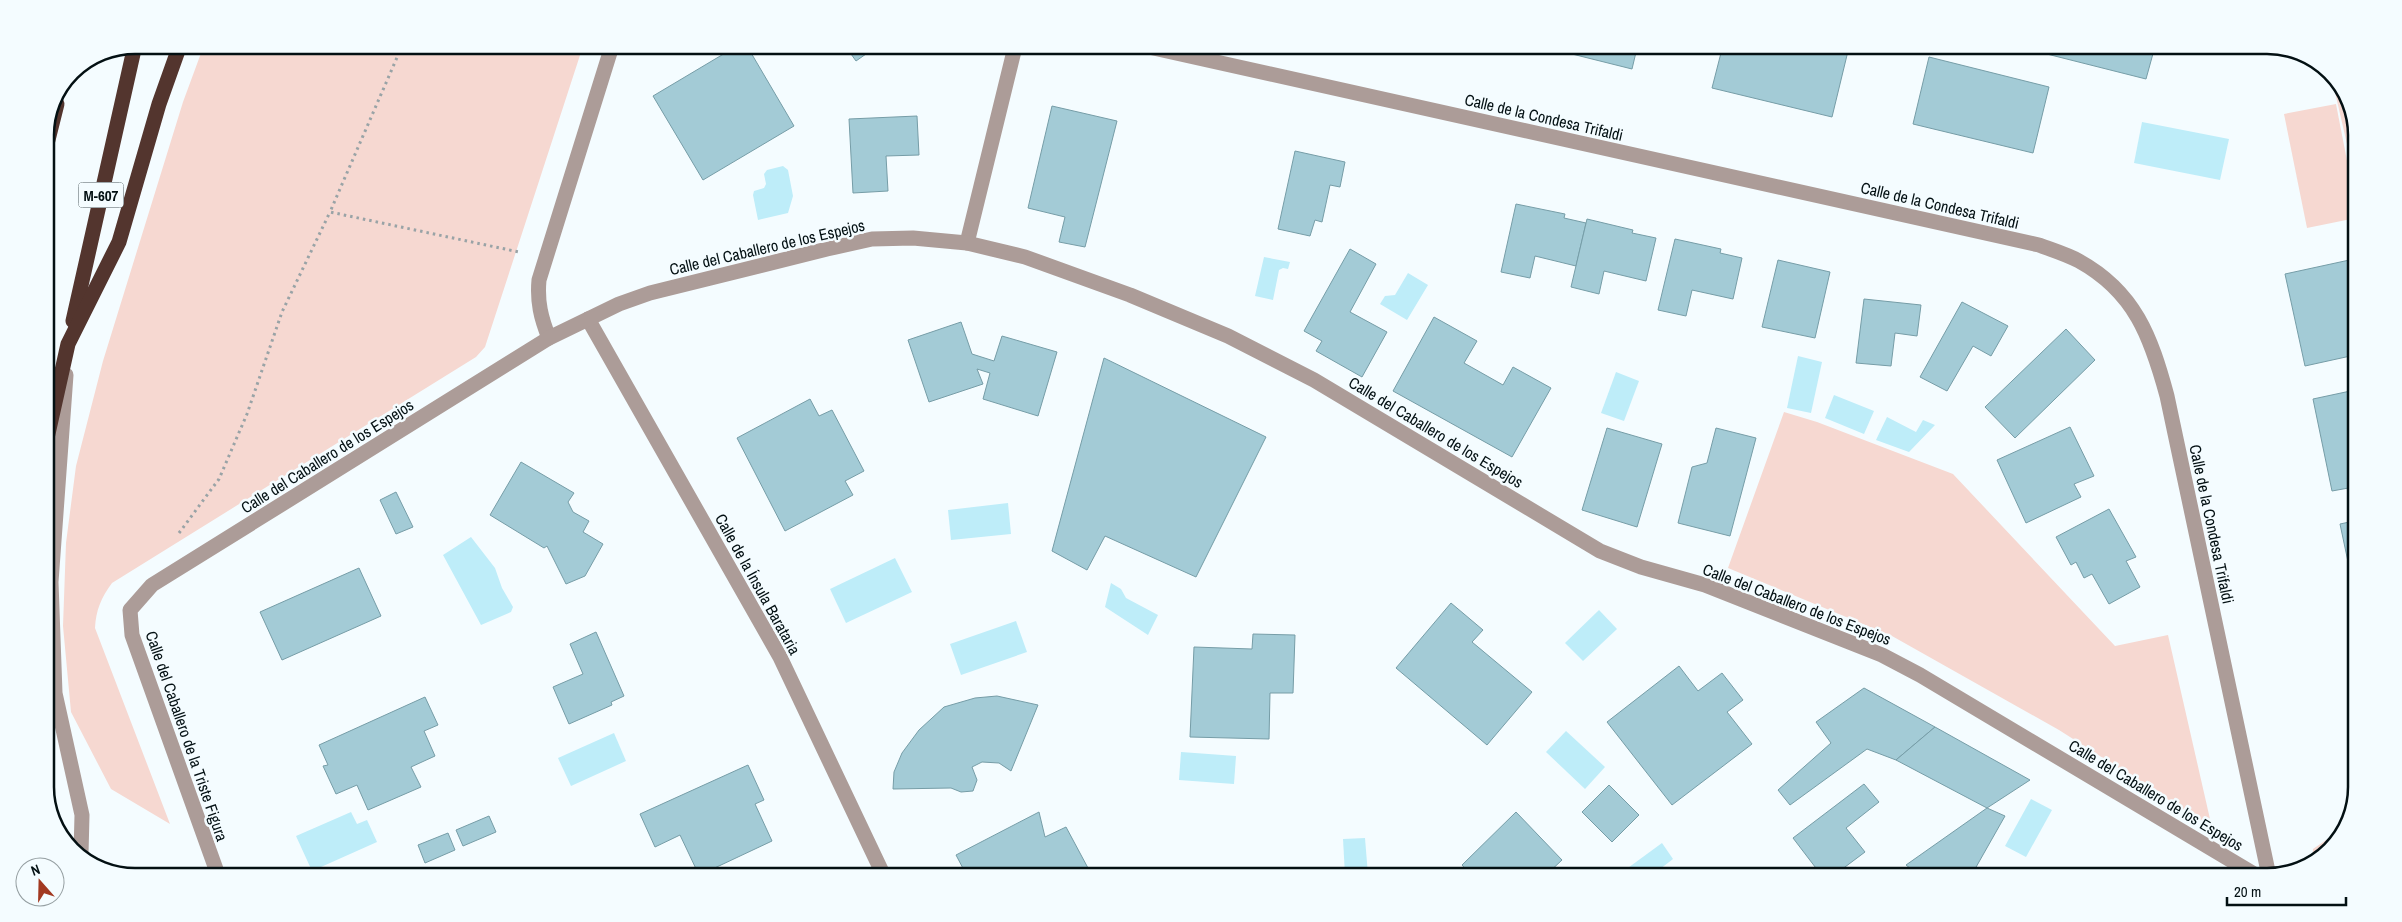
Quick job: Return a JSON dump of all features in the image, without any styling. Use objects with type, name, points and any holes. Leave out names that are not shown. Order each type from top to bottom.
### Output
[{"type":"highway","name":"M-607","points":[[54,407],[133,54]]},
{"type":"highway","points":[[68,344],[119,242],[159,104],[177,54]]},
{"type":"street","points":[[549,338],[539,311],[537,296],[539,280],[610,54]]},
{"type":"street","points":[[967,242],[1013,54]]},
{"type":"street","name":"Calle de la Condesa Trifaldi","points":[[1180,54],[2039,245],[2078,260],[2110,283],[2140,318],[2155,352],[2167,396],[2267,868]]},
{"type":"street","name":"Calle del Caballero de los Espejos","points":[[130,610],[152,585],[549,338],[588,319],[650,293],[872,239],[913,238],[967,242],[1025,257],[1130,295],[1228,336],[1314,380],[1600,551],[1641,567],[1705,585],[1882,655],[1920,674],[2243,868]]},
{"type":"street","name":"Calle de la Ínsula Barataria","points":[[588,319],[780,657],[880,868]]},
{"type":"street","points":[[54,540],[68,344]]},
{"type":"street","name":"Calle del Caballero de la Triste Figura","points":[[130,610],[132,635],[216,868]]},
{"type":"street","points":[[54,664],[55,692],[82,815],[81,847]]},
{"type":"path","points":[[173,538],[219,479],[247,414],[282,312],[330,212],[399,54]]},
{"type":"path","points":[[330,212],[523,253]]},
{"type":"shaded area","points":[[201,54],[580,54],[485,347],[476,357],[112,583],[102,599],[95,628],[170,824],[111,789],[71,712],[63,626],[66,543],[76,466],[103,361],[183,102]]},
{"type":"shaded area","points":[[2335,91],[2345,114],[2348,130],[2348,148]]},
{"type":"shaded area","points":[[2336,104],[2348,166],[2348,220],[2307,228],[2284,114]]},
{"type":"shaded area","points":[[1784,412],[1817,422],[1953,474],[2115,646],[2168,635],[2210,819],[2205,823],[2059,730],[1892,636],[1728,568]]},
{"type":"shaded area","points":[[2330,837],[2313,854],[2313,849]]},
{"type":"water","points":[[2142,122],[2229,139],[2220,180],[2134,163]]},
{"type":"water","points":[[783,166],[788,170],[793,196],[788,213],[758,220],[753,195],[754,191],[764,188],[766,184],[764,174],[767,170]]},
{"type":"water","points":[[1264,257],[1290,262],[1288,269],[1283,268],[1279,270],[1273,300],[1255,296]]},
{"type":"water","points":[[1408,273],[1428,285],[1407,320],[1380,304],[1385,296],[1395,295]]},
{"type":"water","points":[[1798,356],[1822,362],[1811,413],[1787,408]]},
{"type":"water","points":[[1616,372],[1639,381],[1624,421],[1601,413]]},
{"type":"water","points":[[1834,395],[1874,411],[1864,434],[1825,418]]},
{"type":"water","points":[[1887,417],[1916,432],[1923,420],[1935,425],[1909,452],[1876,440]]},
{"type":"water","points":[[1008,503],[1011,534],[951,540],[948,510]]},
{"type":"water","points":[[471,537],[495,568],[502,588],[513,607],[511,612],[481,625],[443,555]]},
{"type":"water","points":[[895,558],[912,592],[846,623],[830,589]]},
{"type":"water","points":[[1111,583],[1121,589],[1126,598],[1158,615],[1148,635],[1105,607]]},
{"type":"water","points":[[1599,610],[1617,629],[1583,661],[1565,643]]},
{"type":"water","points":[[1016,621],[1027,652],[961,675],[950,644]]},
{"type":"water","points":[[1566,731],[1605,767],[1585,789],[1546,752]]},
{"type":"water","points":[[614,733],[626,761],[571,786],[558,758]]},
{"type":"water","points":[[1181,752],[1236,756],[1234,784],[1179,780]]},
{"type":"water","points":[[2031,799],[2052,810],[2026,857],[2005,846]]},
{"type":"water","points":[[351,812],[357,824],[367,820],[377,842],[319,868],[311,868],[296,836]]},
{"type":"water","points":[[1365,838],[1367,868],[1345,868],[1343,839]]},
{"type":"water","points":[[1662,843],[1673,859],[1661,868],[1628,868]]},
{"type":"building","points":[[724,54],[752,54],[794,126],[703,180],[653,96]]},
{"type":"building","points":[[851,54],[866,54],[856,61]]},
{"type":"building","points":[[1572,54],[1636,54],[1632,69]]},
{"type":"building","points":[[1721,54],[1847,54],[1832,117],[1712,88]]},
{"type":"building","points":[[2047,54],[2153,54],[2146,79]]},
{"type":"building","points":[[1929,57],[2049,87],[2033,153],[1913,124]]},
{"type":"building","points":[[1052,106],[1117,121],[1085,247],[1059,242],[1065,217],[1028,208]]},
{"type":"building","points":[[917,116],[919,155],[886,156],[888,191],[853,193],[849,119]]},
{"type":"building","points":[[1295,151],[1345,162],[1340,187],[1330,185],[1322,222],[1315,220],[1310,236],[1278,229]]},
{"type":"building","points":[[1516,204],[1565,214],[1564,218],[1586,223],[1576,266],[1535,256],[1530,278],[1501,272]]},
{"type":"building","points":[[1587,219],[1633,230],[1632,233],[1656,238],[1646,281],[1604,271],[1599,294],[1571,287]]},
{"type":"building","points":[[1675,239],[1721,249],[1720,253],[1742,258],[1733,299],[1692,290],[1686,316],[1658,310]]},
{"type":"building","points":[[1350,249],[1376,264],[1350,312],[1387,332],[1362,377],[1316,351],[1322,341],[1304,331]]},
{"type":"building","points":[[1778,260],[1830,272],[1815,338],[1762,327]]},
{"type":"building","points":[[2348,260],[2348,357],[2305,366],[2285,274]]},
{"type":"building","points":[[1864,299],[1921,305],[1917,336],[1895,333],[1891,366],[1856,363]]},
{"type":"building","points":[[1962,302],[2008,326],[1991,356],[1973,346],[1947,391],[1920,377]]},
{"type":"building","points":[[1434,317],[1477,341],[1464,363],[1503,385],[1513,367],[1551,388],[1512,457],[1393,391]]},
{"type":"building","points":[[961,322],[972,354],[994,361],[1002,336],[1057,352],[1038,416],[983,399],[990,373],[977,369],[983,384],[929,402],[908,340]]},
{"type":"building","points":[[2066,329],[2095,360],[2015,438],[1985,407]]},
{"type":"building","points":[[1104,358],[1266,437],[1196,577],[1105,536],[1087,570],[1052,551]]},
{"type":"building","points":[[2348,392],[2348,488],[2332,491],[2313,399]]},
{"type":"building","points":[[810,399],[819,416],[832,410],[864,471],[845,481],[853,495],[785,531],[737,438]]},
{"type":"building","points":[[2070,427],[2094,476],[2074,484],[2081,497],[2026,523],[1997,460]]},
{"type":"building","points":[[1607,428],[1662,444],[1637,527],[1582,510]]},
{"type":"building","points":[[1716,428],[1756,438],[1730,536],[1678,523],[1692,467],[1707,463]]},
{"type":"building","points":[[521,462],[574,493],[568,502],[573,512],[589,521],[583,532],[603,544],[585,576],[566,584],[547,546],[544,548],[490,515]]},
{"type":"building","points":[[396,492],[413,527],[396,534],[380,500]]},
{"type":"building","points":[[2109,509],[2136,557],[2126,561],[2140,587],[2109,604],[2092,574],[2084,578],[2076,562],[2071,565],[2056,537]]},
{"type":"building","points":[[2348,522],[2348,562],[2340,524]]},
{"type":"building","points":[[359,568],[381,616],[282,660],[260,612]]},
{"type":"building","points":[[1451,603],[1483,630],[1472,642],[1532,692],[1487,745],[1396,668]]},
{"type":"building","points":[[596,632],[624,696],[611,702],[612,705],[569,724],[553,687],[583,674],[570,644]]},
{"type":"building","points":[[1253,634],[1295,635],[1293,693],[1270,693],[1269,739],[1190,737],[1194,647],[1252,649]]},
{"type":"building","points":[[1679,666],[1698,691],[1722,673],[1743,700],[1727,712],[1752,744],[1672,805],[1607,722]]},
{"type":"building","points":[[1864,688],[1935,727],[1896,760],[1867,749],[1790,805],[1778,790],[1831,743],[1816,722]]},
{"type":"building","points":[[997,696],[1038,705],[1011,771],[999,763],[982,762],[972,767],[977,780],[973,791],[961,792],[951,788],[893,789],[894,772],[902,753],[919,730],[944,707],[975,698]]},
{"type":"building","points":[[425,697],[438,725],[424,731],[435,756],[411,767],[421,787],[368,810],[357,785],[336,794],[323,766],[328,765],[319,745]]},
{"type":"building","points":[[1935,727],[2030,780],[1987,808],[1896,760]]},
{"type":"building","points":[[748,765],[764,800],[755,804],[772,841],[715,868],[696,868],[680,835],[655,847],[640,814]]},
{"type":"building","points":[[1864,784],[1879,802],[1846,828],[1865,852],[1844,868],[1816,868],[1793,838]]},
{"type":"building","points":[[1609,785],[1639,815],[1612,842],[1582,812]]},
{"type":"building","points":[[1987,808],[2005,816],[1976,868],[1910,868],[1906,865]]},
{"type":"building","points":[[1039,812],[1045,837],[1066,827],[1088,868],[963,868],[956,855]]},
{"type":"building","points":[[1516,812],[1562,860],[1553,868],[1465,868],[1462,865]]},
{"type":"building","points":[[489,816],[496,832],[463,846],[456,830]]},
{"type":"building","points":[[448,833],[455,850],[425,863],[418,845]]}]
